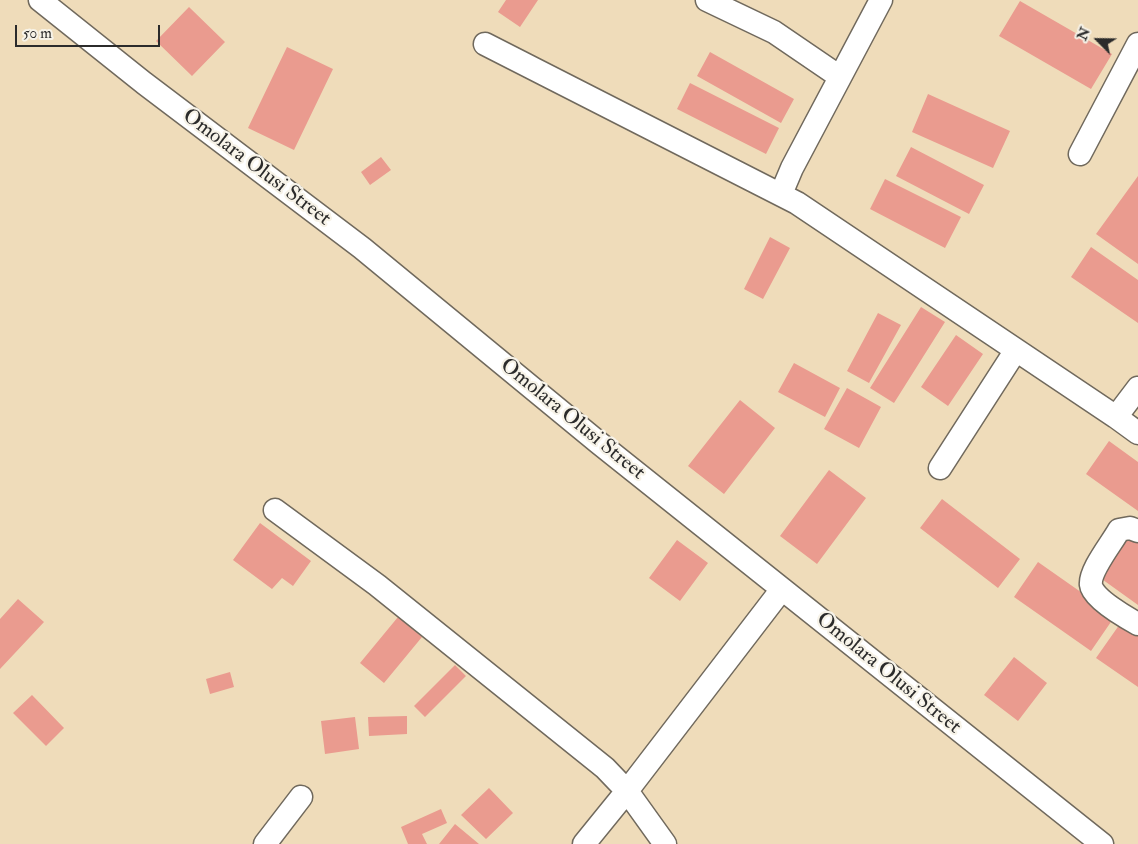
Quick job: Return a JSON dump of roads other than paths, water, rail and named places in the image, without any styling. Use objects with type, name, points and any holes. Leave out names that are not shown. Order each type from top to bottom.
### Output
[{"type":"street","name":"Omolara Olusi Street","points":[[40,0],[144,82],[362,248],[599,443],[1102,844]]},
{"type":"street","points":[[707,0],[774,32],[840,77]]},
{"type":"street","points":[[781,194],[792,168],[881,0]]},
{"type":"street","points":[[485,44],[781,194],[1116,417],[1138,434]]},
{"type":"street","points":[[1080,154],[1138,44]]},
{"type":"street","points":[[940,468],[1016,350]]},
{"type":"street","points":[[1116,417],[1138,388]]},
{"type":"street","points":[[275,510],[385,592],[605,768],[627,790],[665,844]]},
{"type":"street","points":[[1138,531],[1130,528],[1119,530],[1091,578],[1091,587],[1095,593],[1138,624]]},
{"type":"street","points":[[584,844],[782,589]]},
{"type":"street","points":[[265,844],[301,797]]}]
